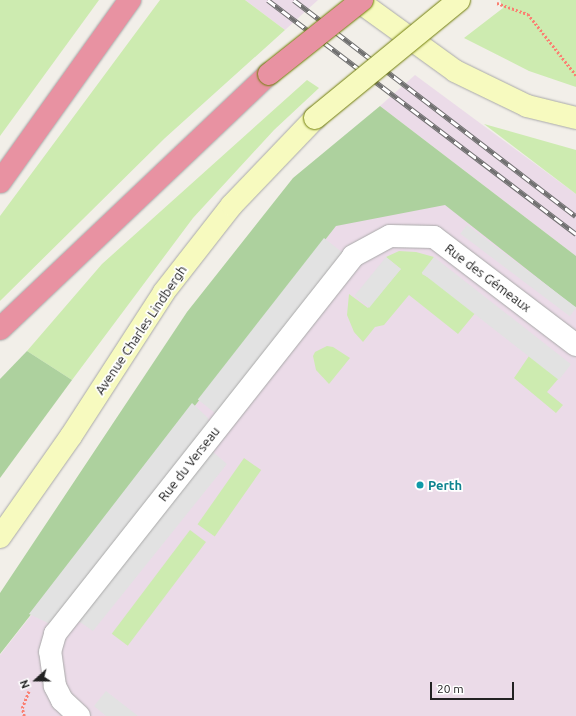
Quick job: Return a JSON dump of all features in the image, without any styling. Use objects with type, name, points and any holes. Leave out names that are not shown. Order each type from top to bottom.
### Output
[{"type":"highway","points":[[0,182],[130,0]]},
{"type":"highway","points":[[0,329],[269,74],[362,0]]},
{"type":"main road","points":[[357,0],[455,71],[527,106],[576,118]]},
{"type":"main road","name":"Avenue Charles Lindbergh","points":[[0,537],[71,436],[164,292],[232,205],[316,118],[459,0]]},
{"type":"street","name":"Rue des Gémeaux","points":[[390,236],[434,237],[576,345]]},
{"type":"street","name":"Rue du Verseau","points":[[79,716],[62,700],[55,686],[50,652],[55,634],[353,256],[390,236]]},
{"type":"path","points":[[501,0],[497,3],[528,14],[576,75]]},
{"type":"path","points":[[24,716],[22,708],[30,688]]},
{"type":"shaded area","points":[[245,0],[318,0],[285,30]]},
{"type":"shaded area","points":[[415,75],[576,194],[576,256],[380,106]]},
{"type":"shaded area","points":[[403,140],[576,279],[576,716],[0,716],[0,655]]},
{"type":"shaded area","points":[[467,225],[576,307],[570,316],[460,234]]},
{"type":"shaded area","points":[[324,238],[342,252],[216,414],[198,400]]},
{"type":"shaded area","points":[[386,257],[401,269],[369,308],[355,296]]},
{"type":"shaded area","points":[[434,257],[571,364],[559,380],[422,273]]},
{"type":"shaded area","points":[[192,403],[208,418],[212,451],[227,464],[93,631],[77,620],[48,623],[29,614]]},
{"type":"shaded area","points":[[106,691],[138,716],[106,716],[94,706]]},
{"type":"green space","points":[[0,0],[99,0],[0,136]]},
{"type":"green space","points":[[160,0],[245,0],[285,30],[165,138],[0,301],[0,216]]},
{"type":"green space","points":[[500,0],[576,0],[576,87],[529,71],[464,38],[503,8]]},
{"type":"green space","points":[[307,80],[319,88],[274,130],[193,218],[72,380],[27,351],[102,264]]},
{"type":"green space","points":[[380,106],[576,256],[576,308],[445,205],[336,226],[0,654],[0,593],[187,312],[293,178]]},
{"type":"green space","points":[[484,124],[576,150],[576,194]]},
{"type":"green space","points":[[399,251],[416,252],[434,257],[422,274],[481,306],[458,334],[409,295],[384,325],[375,327],[363,342],[354,332],[347,315],[349,294],[368,308],[401,269],[386,257]]},
{"type":"green space","points":[[327,346],[333,347],[350,358],[329,384],[316,370],[313,356],[315,352]]},
{"type":"green space","points":[[27,351],[72,380],[0,478],[0,379]]},
{"type":"green space","points":[[529,356],[559,378],[547,392],[563,405],[556,413],[514,378]]},
{"type":"green space","points":[[244,458],[261,470],[215,536],[198,524]]},
{"type":"green space","points":[[190,530],[206,542],[128,646],[112,634]]},
{"type":"railway","points":[[268,0],[576,234]]},
{"type":"railway","points":[[294,0],[576,216]]},
{"type":"place","name":"Perth","points":[[420,485]]}]
